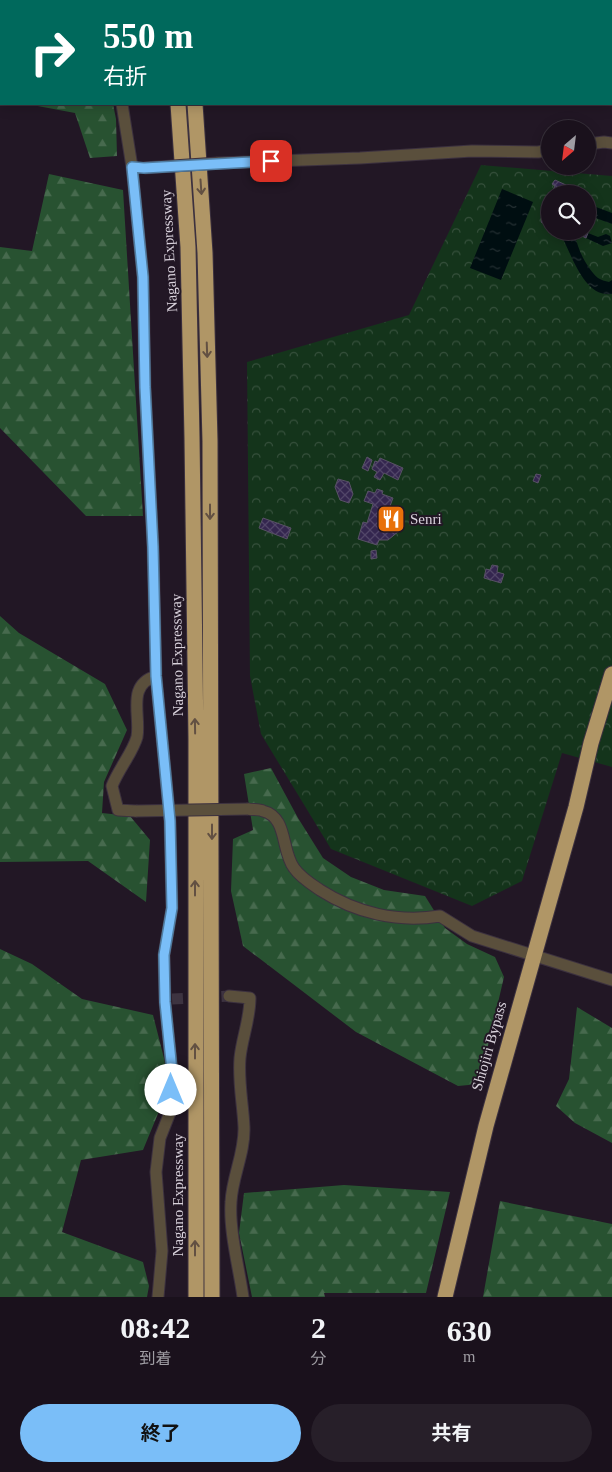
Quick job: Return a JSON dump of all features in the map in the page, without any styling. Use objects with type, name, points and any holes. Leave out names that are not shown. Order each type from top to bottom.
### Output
[{"type":"highway","name":"Nagano Expressway","points":[[178,105],[188,247],[192,437],[196,739],[196,1297]]},
{"type":"highway","points":[[195,105],[205,253],[210,441],[212,1297]]},
{"type":"highway","name":"Shiojiri Bypass","points":[[445,1297],[498,1081],[576,807],[591,743],[612,674]]},
{"type":"highway","name":"Shiojiri Bypass","points":[[576,807],[598,758],[612,708]]},
{"type":"street","points":[[122,105],[132,167],[143,277],[145,387],[153,547],[156,676],[170,840],[172,908],[164,955],[172,1071],[170,1110],[160,1138],[156,1172],[162,1251],[158,1297]]},
{"type":"street","points":[[596,143],[612,142]]},
{"type":"street","points":[[132,167],[360,158],[472,151],[541,152]]},
{"type":"street","points":[[156,676],[142,682],[138,692],[137,736],[112,786],[118,810],[248,809],[264,811],[280,823],[289,861],[295,870],[310,884],[333,898],[356,909],[388,917],[424,919],[440,916],[472,936],[612,980]]},
{"type":"street","points":[[228,996],[250,998],[250,1015],[240,1056],[239,1075],[244,1128],[243,1151],[231,1202],[231,1218],[243,1297]]},
{"type":"green space","points":[[32,105],[113,105],[116,119],[117,156],[90,158],[75,113]]},
{"type":"green space","points":[[481,165],[541,170],[541,175],[612,176],[612,767],[562,753],[522,881],[472,906],[331,849],[261,734],[250,676],[247,362],[409,315]]},
{"type":"green space","points":[[49,174],[123,190],[143,516],[86,516],[0,428],[0,247],[32,251]]},
{"type":"green space","points":[[0,616],[19,633],[105,684],[127,730],[104,782],[102,813],[130,816],[150,840],[146,902],[88,861],[0,862]]},
{"type":"green space","points":[[271,768],[298,818],[323,858],[351,877],[384,890],[425,896],[445,928],[467,944],[495,957],[504,977],[479,1084],[458,1086],[356,1032],[243,946],[231,891],[233,839],[253,830],[244,774]]},
{"type":"green space","points":[[0,949],[32,964],[82,999],[153,1015],[166,1066],[162,1104],[143,1150],[81,1160],[62,1232],[143,1262],[149,1286],[147,1297],[0,1297]]},
{"type":"green space","points":[[577,1007],[612,1028],[612,1143],[575,1123],[556,1106],[569,1079]]},
{"type":"green space","points":[[344,1185],[450,1192],[426,1293],[324,1293],[325,1297],[252,1297],[239,1233],[244,1193]]},
{"type":"green space","points":[[500,1201],[612,1224],[612,1297],[483,1297]]},
{"type":"water","points":[[502,189],[533,202],[501,280],[470,268]]},
{"type":"water","points":[[596,207],[612,213],[612,224],[596,218]]},
{"type":"water","points":[[606,234],[610,236],[612,243],[603,246],[590,240],[596,240],[596,236]]},
{"type":"water","points":[[564,240],[577,240],[579,250],[594,274],[599,279],[609,282],[612,280],[612,294],[602,293],[586,282]]},
{"type":"building","points":[[555,180],[566,185],[554,185],[552,184]]},
{"type":"building","points":[[367,457],[372,460],[368,471],[362,468]]},
{"type":"building","points":[[380,458],[403,468],[398,480],[384,473],[380,480],[374,477],[377,472],[372,469],[375,461],[378,462]]},
{"type":"building","points":[[536,474],[541,475],[538,483],[533,481]]},
{"type":"building","points":[[338,479],[349,482],[353,494],[349,503],[340,500],[335,487]]},
{"type":"building","points":[[377,489],[383,491],[382,494],[393,498],[390,506],[397,517],[403,519],[399,531],[388,540],[379,540],[377,545],[358,539],[363,522],[367,523],[373,504],[364,501],[368,491],[375,493]]},
{"type":"building","points":[[263,518],[291,528],[287,539],[259,528]]},
{"type":"building","points":[[376,550],[377,558],[371,559],[371,551]]},
{"type":"building","points":[[492,565],[498,566],[497,572],[504,574],[501,583],[484,578],[486,569],[490,570]]},
{"type":"tunnel","points":[[172,999],[229,996]]},
{"type":"place","name":"Senri","points":[[391,519]]},
{"type":"route","points":[[171,1090],[172,1071],[165,1002],[164,955],[172,908],[170,821],[156,676],[153,547],[145,387],[143,277],[132,167],[144,168],[271,161]]}]
